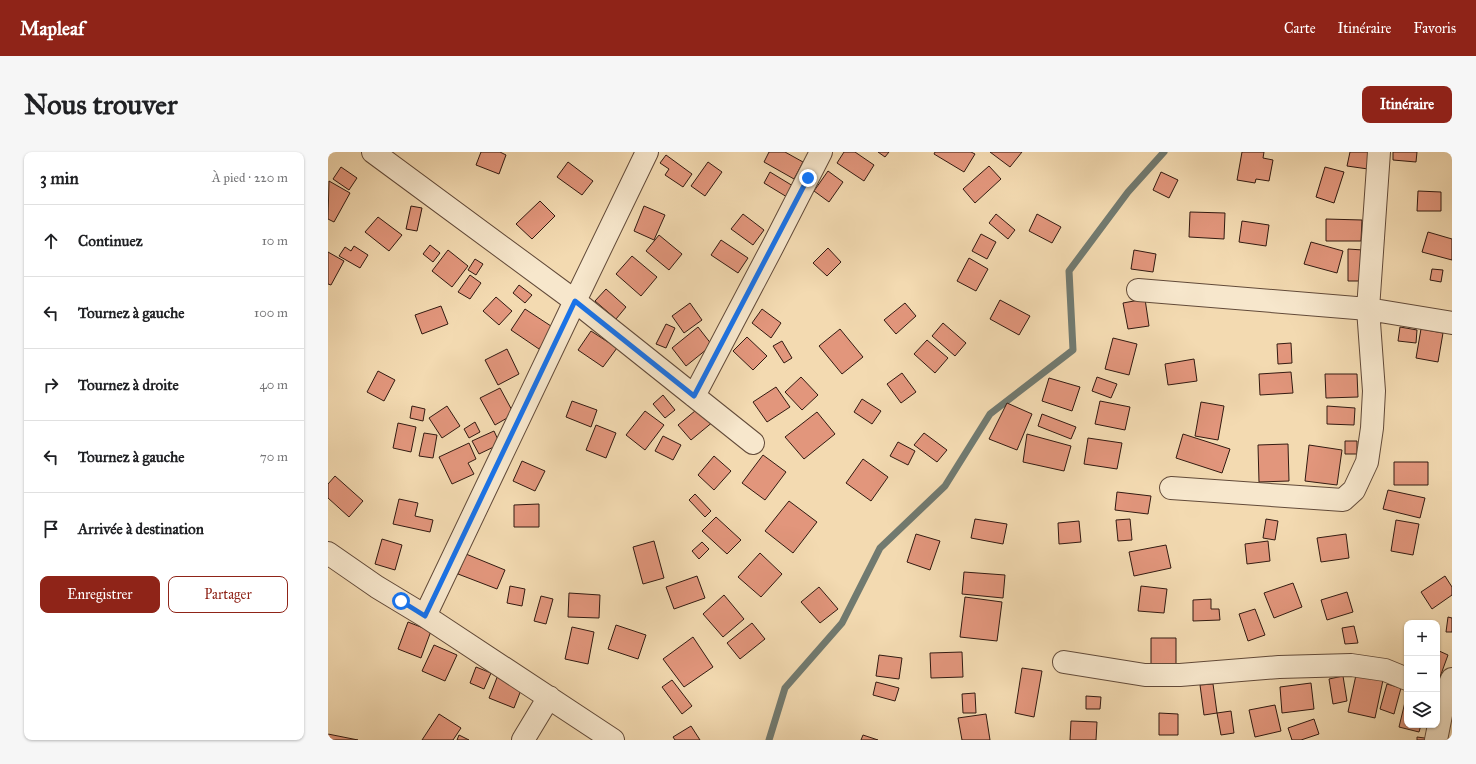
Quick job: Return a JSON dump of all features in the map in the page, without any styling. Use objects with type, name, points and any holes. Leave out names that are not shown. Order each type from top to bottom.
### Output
[{"type":"street","points":[[373,152],[575,301],[753,443]]},
{"type":"street","points":[[425,616],[647,152]]},
{"type":"street","points":[[694,396],[821,152]]},
{"type":"street","points":[[1171,488],[1343,500],[1354,490],[1367,462],[1372,428],[1374,391],[1368,309],[1379,152]]},
{"type":"street","points":[[1138,290],[1368,309],[1452,322]]},
{"type":"street","points":[[328,553],[377,587],[425,616],[613,740]]},
{"type":"street","points":[[1064,662],[1145,675],[1278,667],[1351,665],[1384,670],[1404,678]]},
{"type":"street","points":[[1436,740],[1445,689]]},
{"type":"street","points":[[523,740],[549,697]]},
{"type":"building","points":[[481,152],[500,152],[506,155],[499,174],[476,165]]},
{"type":"building","points":[[769,152],[785,152],[803,162],[794,179],[764,162]]},
{"type":"building","points":[[844,152],[855,152],[874,165],[864,181],[837,163]]},
{"type":"building","points":[[878,152],[889,152],[885,157]]},
{"type":"building","points":[[935,152],[971,152],[975,154],[964,172],[934,154]]},
{"type":"building","points":[[990,152],[1022,152],[1010,167]]},
{"type":"building","points":[[1242,152],[1264,152],[1263,158],[1273,160],[1269,181],[1256,179],[1255,183],[1237,180]]},
{"type":"building","points":[[1350,152],[1371,152],[1368,169],[1347,166]]},
{"type":"building","points":[[1393,152],[1417,152],[1416,162],[1393,160]]},
{"type":"building","points":[[666,155],[692,174],[683,187],[665,175],[669,169],[660,163]]},
{"type":"building","points":[[568,162],[593,181],[582,195],[557,177]]},
{"type":"building","points":[[708,162],[722,172],[705,196],[691,186]]},
{"type":"building","points":[[989,166],[1001,179],[975,203],[963,189]]},
{"type":"building","points":[[341,167],[357,178],[349,190],[333,179]]},
{"type":"building","points":[[1325,167],[1344,172],[1334,203],[1316,197]]},
{"type":"building","points":[[828,171],[843,182],[829,202],[814,191]]},
{"type":"building","points":[[770,172],[793,186],[787,197],[764,183]]},
{"type":"building","points":[[1161,172],[1178,180],[1169,198],[1153,190]]},
{"type":"building","points":[[329,181],[350,193],[334,222],[328,219]]},
{"type":"building","points":[[1418,191],[1441,192],[1441,211],[1417,211]]},
{"type":"building","points":[[540,201],[555,216],[532,239],[516,224]]},
{"type":"building","points":[[411,206],[422,208],[417,231],[406,229]]},
{"type":"building","points":[[644,206],[665,215],[654,240],[634,231]]},
{"type":"building","points":[[1190,212],[1225,213],[1224,239],[1189,237]]},
{"type":"building","points":[[743,214],[764,230],[753,245],[731,229]]},
{"type":"building","points":[[996,214],[1015,230],[1008,239],[989,223]]},
{"type":"building","points":[[1037,214],[1061,227],[1052,243],[1029,231]]},
{"type":"building","points":[[378,217],[402,235],[389,251],[365,232]]},
{"type":"building","points":[[1326,219],[1362,220],[1361,241],[1326,241]]},
{"type":"building","points":[[1242,221],[1269,225],[1266,246],[1239,242]]},
{"type":"building","points":[[1428,232],[1452,239],[1452,260],[1422,252]]},
{"type":"building","points":[[981,234],[996,242],[987,259],[972,251]]},
{"type":"building","points":[[659,235],[682,254],[669,270],[646,251]]},
{"type":"building","points":[[721,240],[748,258],[738,273],[711,255]]},
{"type":"building","points":[[1311,242],[1343,251],[1337,273],[1304,264]]},
{"type":"building","points":[[430,245],[440,253],[433,262],[423,254]]},
{"type":"building","points":[[354,246],[368,255],[360,268],[339,256],[345,247],[351,251]]},
{"type":"building","points":[[828,248],[841,262],[827,276],[813,263]]},
{"type":"building","points":[[1348,249],[1363,250],[1363,281],[1348,281]]},
{"type":"building","points":[[448,250],[468,266],[452,287],[432,271]]},
{"type":"building","points":[[1134,250],[1156,254],[1153,272],[1131,269]]},
{"type":"building","points":[[328,252],[344,261],[331,285],[328,284]]},
{"type":"building","points":[[632,256],[657,277],[641,296],[616,274]]},
{"type":"building","points":[[969,258],[988,269],[976,291],[957,281]]},
{"type":"building","points":[[475,259],[483,264],[476,275],[468,270]]},
{"type":"building","points":[[1432,269],[1443,270],[1441,282],[1430,280]]},
{"type":"building","points":[[470,275],[481,283],[470,299],[458,292]]},
{"type":"building","points":[[519,285],[532,295],[525,303],[513,293]]},
{"type":"building","points":[[606,289],[626,307],[616,319],[595,301]]},
{"type":"building","points":[[496,297],[512,311],[499,325],[483,311]]},
{"type":"building","points":[[1145,299],[1149,326],[1128,329],[1123,303]]},
{"type":"building","points":[[1000,300],[1030,316],[1019,335],[990,319]]},
{"type":"building","points":[[690,303],[702,320],[684,333],[672,316]]},
{"type":"building","points":[[905,303],[916,316],[896,334],[884,320]]},
{"type":"building","points":[[441,306],[448,324],[422,334],[415,315]]},
{"type":"building","points":[[525,309],[554,328],[539,349],[511,330]]},
{"type":"building","points":[[762,309],[781,323],[771,338],[752,323]]},
{"type":"building","points":[[943,323],[966,343],[955,356],[932,336]]},
{"type":"building","points":[[666,324],[675,328],[666,348],[656,344]]},
{"type":"building","points":[[698,327],[712,345],[686,366],[672,348]]},
{"type":"building","points":[[1400,327],[1417,330],[1416,343],[1398,341]]},
{"type":"building","points":[[840,329],[863,357],[842,374],[819,346]]},
{"type":"building","points":[[1421,329],[1443,333],[1438,362],[1416,358]]},
{"type":"building","points":[[591,331],[617,348],[603,367],[578,350]]},
{"type":"building","points":[[747,337],[767,356],[753,370],[733,351]]},
{"type":"building","points":[[1113,338],[1137,344],[1129,375],[1105,369]]},
{"type":"building","points":[[927,340],[948,358],[935,373],[914,354]]},
{"type":"building","points":[[782,341],[792,358],[784,363],[773,346]]},
{"type":"building","points":[[1291,343],[1292,363],[1278,364],[1277,344]]},
{"type":"building","points":[[507,349],[519,374],[498,385],[485,360]]},
{"type":"building","points":[[1194,359],[1197,381],[1168,385],[1165,364]]},
{"type":"building","points":[[378,371],[395,380],[384,401],[367,392]]},
{"type":"building","points":[[1291,372],[1293,393],[1260,395],[1259,374]]},
{"type":"building","points":[[902,373],[916,392],[901,403],[887,384]]},
{"type":"building","points":[[1325,374],[1357,374],[1358,397],[1326,398]]},
{"type":"building","points":[[801,377],[818,395],[802,410],[785,392]]},
{"type":"building","points":[[1097,377],[1117,384],[1111,398],[1092,391]]},
{"type":"building","points":[[1049,378],[1080,387],[1072,411],[1042,401]]},
{"type":"building","points":[[776,387],[790,407],[767,422],[753,402]]},
{"type":"building","points":[[500,388],[514,414],[495,425],[480,398]]},
{"type":"building","points":[[663,395],[675,410],[665,418],[653,404]]},
{"type":"building","points":[[862,399],[881,411],[872,424],[854,412]]},
{"type":"building","points":[[572,401],[597,410],[591,427],[566,417]]},
{"type":"building","points":[[1100,401],[1130,407],[1125,430],[1095,424]]},
{"type":"building","points":[[1201,402],[1224,406],[1218,440],[1195,436]]},
{"type":"building","points":[[1007,403],[1032,414],[1017,450],[989,439]]},
{"type":"building","points":[[412,406],[425,409],[423,421],[410,418]]},
{"type":"building","points":[[447,406],[460,426],[442,438],[429,418]]},
{"type":"building","points":[[701,406],[714,421],[691,440],[678,425]]},
{"type":"building","points":[[1327,406],[1355,408],[1354,425],[1327,424]]},
{"type":"building","points":[[645,411],[664,425],[645,450],[626,435]]},
{"type":"building","points":[[817,412],[835,434],[804,459],[785,437]]},
{"type":"building","points":[[1042,414],[1076,427],[1071,439],[1038,426]]},
{"type":"building","points":[[475,422],[480,432],[469,438],[464,429]]},
{"type":"building","points":[[398,423],[416,427],[411,452],[393,448]]},
{"type":"building","points":[[596,425],[616,433],[606,458],[586,450]]},
{"type":"building","points":[[494,431],[500,444],[479,454],[472,441]]},
{"type":"building","points":[[424,433],[437,435],[433,458],[419,456]]},
{"type":"building","points":[[924,433],[947,450],[937,462],[914,445]]},
{"type":"building","points":[[1027,434],[1071,446],[1064,471],[1023,462]]},
{"type":"building","points":[[1183,434],[1230,449],[1222,473],[1176,458]]},
{"type":"building","points":[[663,436],[681,445],[673,460],[655,451]]},
{"type":"building","points":[[1088,438],[1122,443],[1117,469],[1084,464]]},
{"type":"building","points":[[1345,441],[1357,441],[1357,454],[1345,454]]},
{"type":"building","points":[[898,442],[915,451],[908,465],[890,456]]},
{"type":"building","points":[[469,443],[476,459],[468,463],[474,474],[452,484],[439,457]]},
{"type":"building","points":[[1288,444],[1289,481],[1259,482],[1258,445]]},
{"type":"building","points":[[1309,445],[1342,450],[1337,485],[1305,481]]},
{"type":"building","points":[[763,455],[786,472],[765,500],[742,483]]},
{"type":"building","points":[[714,456],[731,471],[714,490],[698,475]]},
{"type":"building","points":[[863,459],[888,477],[871,501],[846,483]]},
{"type":"building","points":[[522,461],[545,471],[535,491],[513,481]]},
{"type":"building","points":[[1394,462],[1428,462],[1428,485],[1394,485]]},
{"type":"building","points":[[335,476],[363,501],[349,517],[328,498],[328,484]]},
{"type":"building","points":[[1388,490],[1425,498],[1420,518],[1383,509]]},
{"type":"building","points":[[1117,492],[1151,496],[1148,514],[1115,510]]},
{"type":"building","points":[[695,494],[711,511],[705,517],[689,500]]},
{"type":"building","points":[[399,499],[418,503],[415,516],[433,520],[430,532],[393,524]]},
{"type":"building","points":[[789,501],[817,522],[793,553],[765,531]]},
{"type":"building","points":[[539,504],[539,527],[514,527],[514,505]]},
{"type":"building","points":[[716,517],[741,540],[727,554],[702,531]]},
{"type":"building","points":[[975,519],[1007,524],[1003,544],[971,538]]},
{"type":"building","points":[[1130,519],[1132,540],[1118,541],[1116,520]]},
{"type":"building","points":[[1266,519],[1278,521],[1275,540],[1263,538]]},
{"type":"building","points":[[1396,520],[1419,524],[1413,555],[1391,551]]},
{"type":"building","points":[[1079,521],[1081,542],[1059,544],[1058,523]]},
{"type":"building","points":[[916,534],[940,541],[930,570],[907,562]]},
{"type":"building","points":[[1346,534],[1349,558],[1321,562],[1317,538]]},
{"type":"building","points":[[382,539],[402,545],[395,570],[375,564]]},
{"type":"building","points":[[654,541],[664,578],[643,584],[633,547]]},
{"type":"building","points":[[1268,541],[1270,561],[1247,564],[1245,544]]},
{"type":"building","points":[[702,542],[709,549],[699,559],[692,551]]},
{"type":"building","points":[[1166,545],[1171,568],[1134,576],[1129,552]]},
{"type":"building","points":[[760,553],[782,574],[761,597],[738,577]]},
{"type":"building","points":[[466,554],[505,570],[497,589],[458,574]]},
{"type":"building","points":[[964,572],[1005,575],[1003,598],[962,594]]},
{"type":"building","points":[[697,576],[705,598],[674,609],[666,587]]},
{"type":"building","points":[[1445,576],[1452,587],[1452,595],[1432,609],[1421,592]]},
{"type":"building","points":[[1293,583],[1302,607],[1274,618],[1264,593]]},
{"type":"building","points":[[510,586],[525,589],[522,606],[507,603]]},
{"type":"building","points":[[1141,586],[1167,589],[1164,613],[1138,611]]},
{"type":"building","points":[[819,587],[838,609],[820,623],[801,602]]},
{"type":"building","points":[[1347,592],[1353,612],[1327,620],[1321,600]]},
{"type":"building","points":[[569,593],[600,595],[599,618],[568,617]]},
{"type":"building","points":[[724,595],[744,619],[723,637],[703,614]]},
{"type":"building","points":[[541,596],[553,599],[546,624],[534,621]]},
{"type":"building","points":[[965,597],[1002,602],[997,641],[960,637]]},
{"type":"building","points":[[1211,599],[1211,609],[1219,609],[1220,620],[1193,621],[1193,600]]},
{"type":"building","points":[[1255,609],[1265,635],[1248,641],[1239,614]]},
{"type":"building","points":[[1448,617],[1452,618],[1452,632],[1446,632]]},
{"type":"building","points":[[408,622],[431,631],[421,658],[398,649]]},
{"type":"building","points":[[752,623],[765,639],[740,659],[727,643]]},
{"type":"building","points":[[616,625],[646,635],[638,659],[608,649]]},
{"type":"building","points":[[1354,626],[1358,643],[1345,644],[1342,628]]},
{"type":"building","points":[[572,627],[594,632],[588,664],[565,659]]},
{"type":"building","points":[[693,637],[713,667],[684,687],[663,659]]},
{"type":"building","points":[[1151,638],[1176,638],[1176,666],[1151,665]]},
{"type":"building","points":[[434,645],[457,655],[445,681],[422,671]]},
{"type":"building","points":[[1440,651],[1448,655],[1440,677]]},
{"type":"building","points":[[962,652],[963,677],[931,678],[930,653]]},
{"type":"building","points":[[879,655],[902,658],[899,679],[876,676]]},
{"type":"building","points":[[476,667],[491,673],[484,689],[470,683]]},
{"type":"building","points":[[1022,668],[1042,671],[1034,717],[1015,713]]},
{"type":"building","points":[[498,675],[523,685],[514,708],[489,698]]},
{"type":"building","points":[[1356,675],[1383,680],[1375,718],[1348,712]]},
{"type":"building","points":[[1343,676],[1347,701],[1333,704],[1329,679]]},
{"type":"building","points":[[672,680],[692,706],[682,714],[662,687]]},
{"type":"building","points":[[876,682],[899,688],[895,701],[873,695]]},
{"type":"building","points":[[1311,683],[1314,709],[1282,713],[1280,687]]},
{"type":"building","points":[[1213,684],[1217,713],[1204,715],[1200,685]]},
{"type":"building","points":[[1387,684],[1401,688],[1394,714],[1380,709]]},
{"type":"building","points":[[975,693],[976,713],[963,713],[962,694]]},
{"type":"building","points":[[1086,696],[1101,697],[1100,709],[1086,709]]},
{"type":"building","points":[[1275,705],[1281,731],[1255,737],[1249,710]]},
{"type":"building","points":[[1404,706],[1404,728],[1420,728],[1419,732],[1399,727]]},
{"type":"building","points":[[1231,711],[1234,733],[1221,735],[1217,713]]},
{"type":"building","points":[[1159,713],[1178,714],[1178,735],[1159,735]]},
{"type":"building","points":[[439,714],[461,728],[453,740],[422,740]]},
{"type":"building","points":[[986,714],[990,740],[962,740],[958,718]]},
{"type":"building","points":[[1314,719],[1319,734],[1301,740],[1292,740],[1288,728]]},
{"type":"building","points":[[1071,721],[1097,722],[1096,740],[1070,740]]},
{"type":"building","points":[[691,726],[700,740],[675,740],[673,737]]},
{"type":"building","points":[[328,734],[358,740],[328,740]]},
{"type":"building","points":[[459,735],[469,740],[457,740]]},
{"type":"building","points":[[863,735],[878,740],[861,740]]},
{"type":"building","points":[[1417,737],[1432,739],[1432,740],[1417,740]]},
{"type":"waterway","points":[[769,740],[785,688],[842,623],[880,548],[945,486],[990,414],[1073,350],[1069,271],[1128,192],[1164,152]]},
{"type":"route","points":[[401,601],[425,616],[575,301],[694,396],[808,178]]}]
